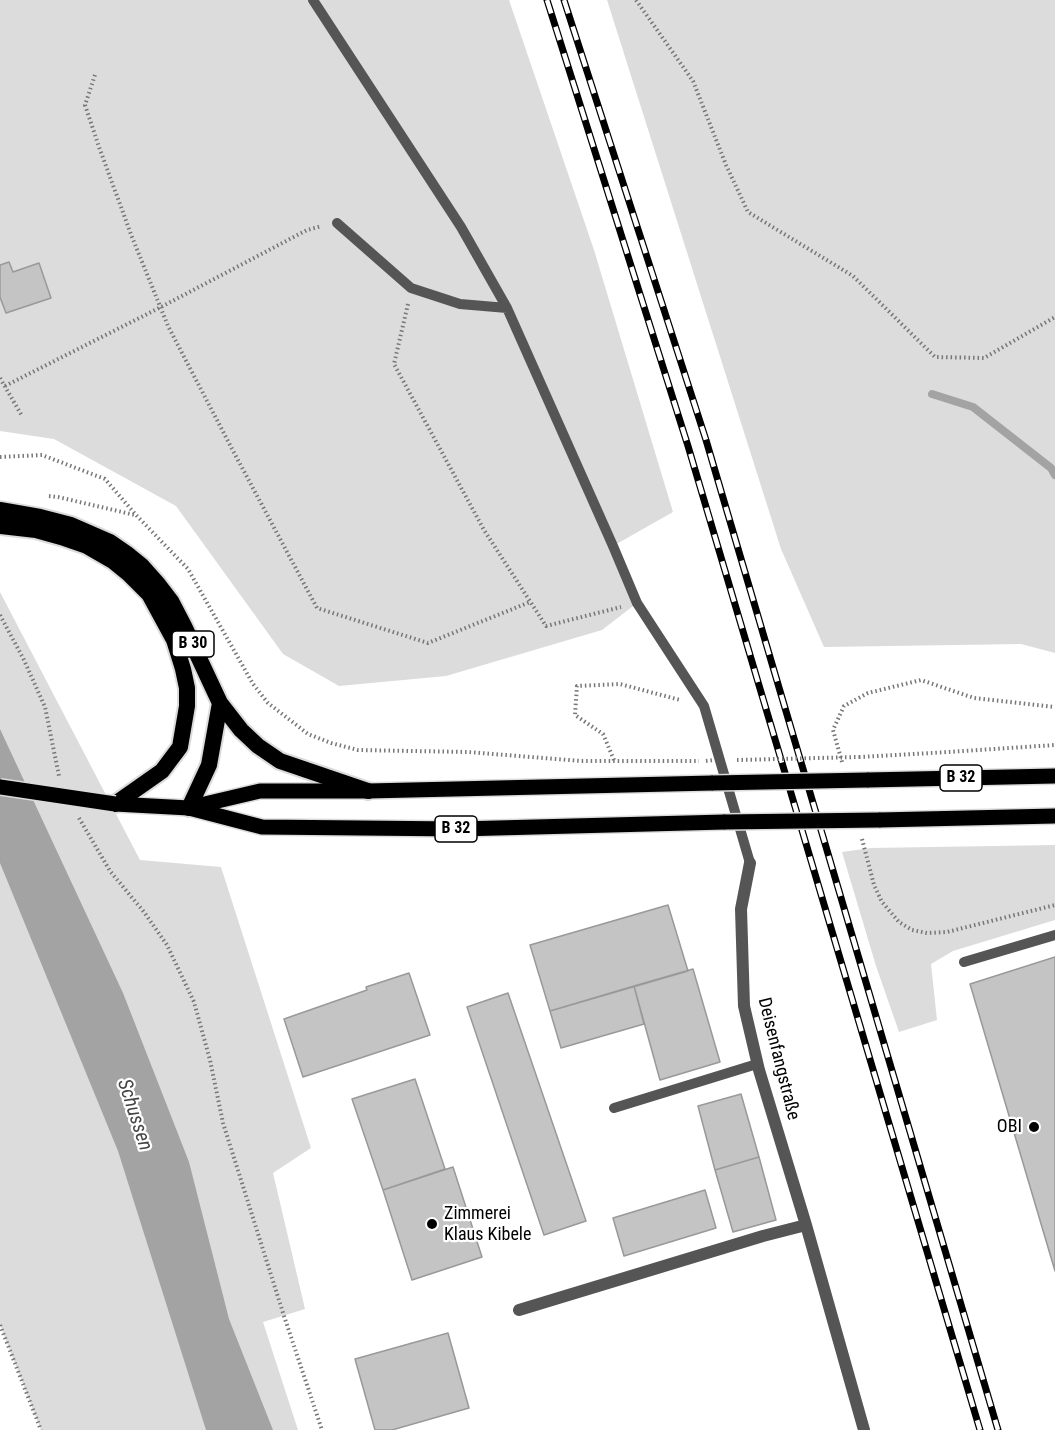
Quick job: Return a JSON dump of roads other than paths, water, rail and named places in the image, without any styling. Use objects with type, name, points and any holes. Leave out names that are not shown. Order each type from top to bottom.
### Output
[{"type":"highway","points":[[3,516],[19,528],[36,530],[87,546],[113,561],[149,594],[174,640],[187,688],[187,706],[180,747],[162,771],[115,804]]},
{"type":"highway","name":"B 30","points":[[3,516],[71,525],[110,542],[142,566],[171,602],[220,703],[241,730],[258,746],[280,761],[368,791]]},
{"type":"highway","points":[[189,808],[209,765],[220,703]]},
{"type":"main road","name":"B 32","points":[[189,808],[260,791],[368,791],[1055,776]]},
{"type":"main road","name":"B 32","points":[[0,787],[115,804],[189,808],[262,827],[459,829],[1055,816]]},
{"type":"street","name":"Deisenfangstraße","points":[[750,863],[741,909],[744,1006],[758,1064],[864,1430]]},
{"type":"street","points":[[519,1310],[806,1225]]},
{"type":"lane","points":[[313,0],[461,226],[507,308],[637,603],[704,706],[750,863]]},
{"type":"lane","points":[[337,223],[411,288],[460,304],[507,308]]},
{"type":"lane","points":[[964,962],[1055,935]]},
{"type":"lane","points":[[614,1108],[758,1064]]},
{"type":"water","name":"Schussen","points":[[0,729],[123,993],[189,1162],[229,1319],[273,1430],[206,1430],[118,1151],[0,863]]},
{"type":"waterway","points":[[932,394],[973,407],[1051,468],[1055,475]]},
{"type":"railway","points":[[547,0],[688,446],[980,1430]]},
{"type":"railway","points":[[564,0],[706,440],[998,1430]]},
{"type":"place","name":"OBI","points":[[1034,1127]]},
{"type":"place","name":"Zimmerei Klaus Kibele","points":[[432,1224]]}]
